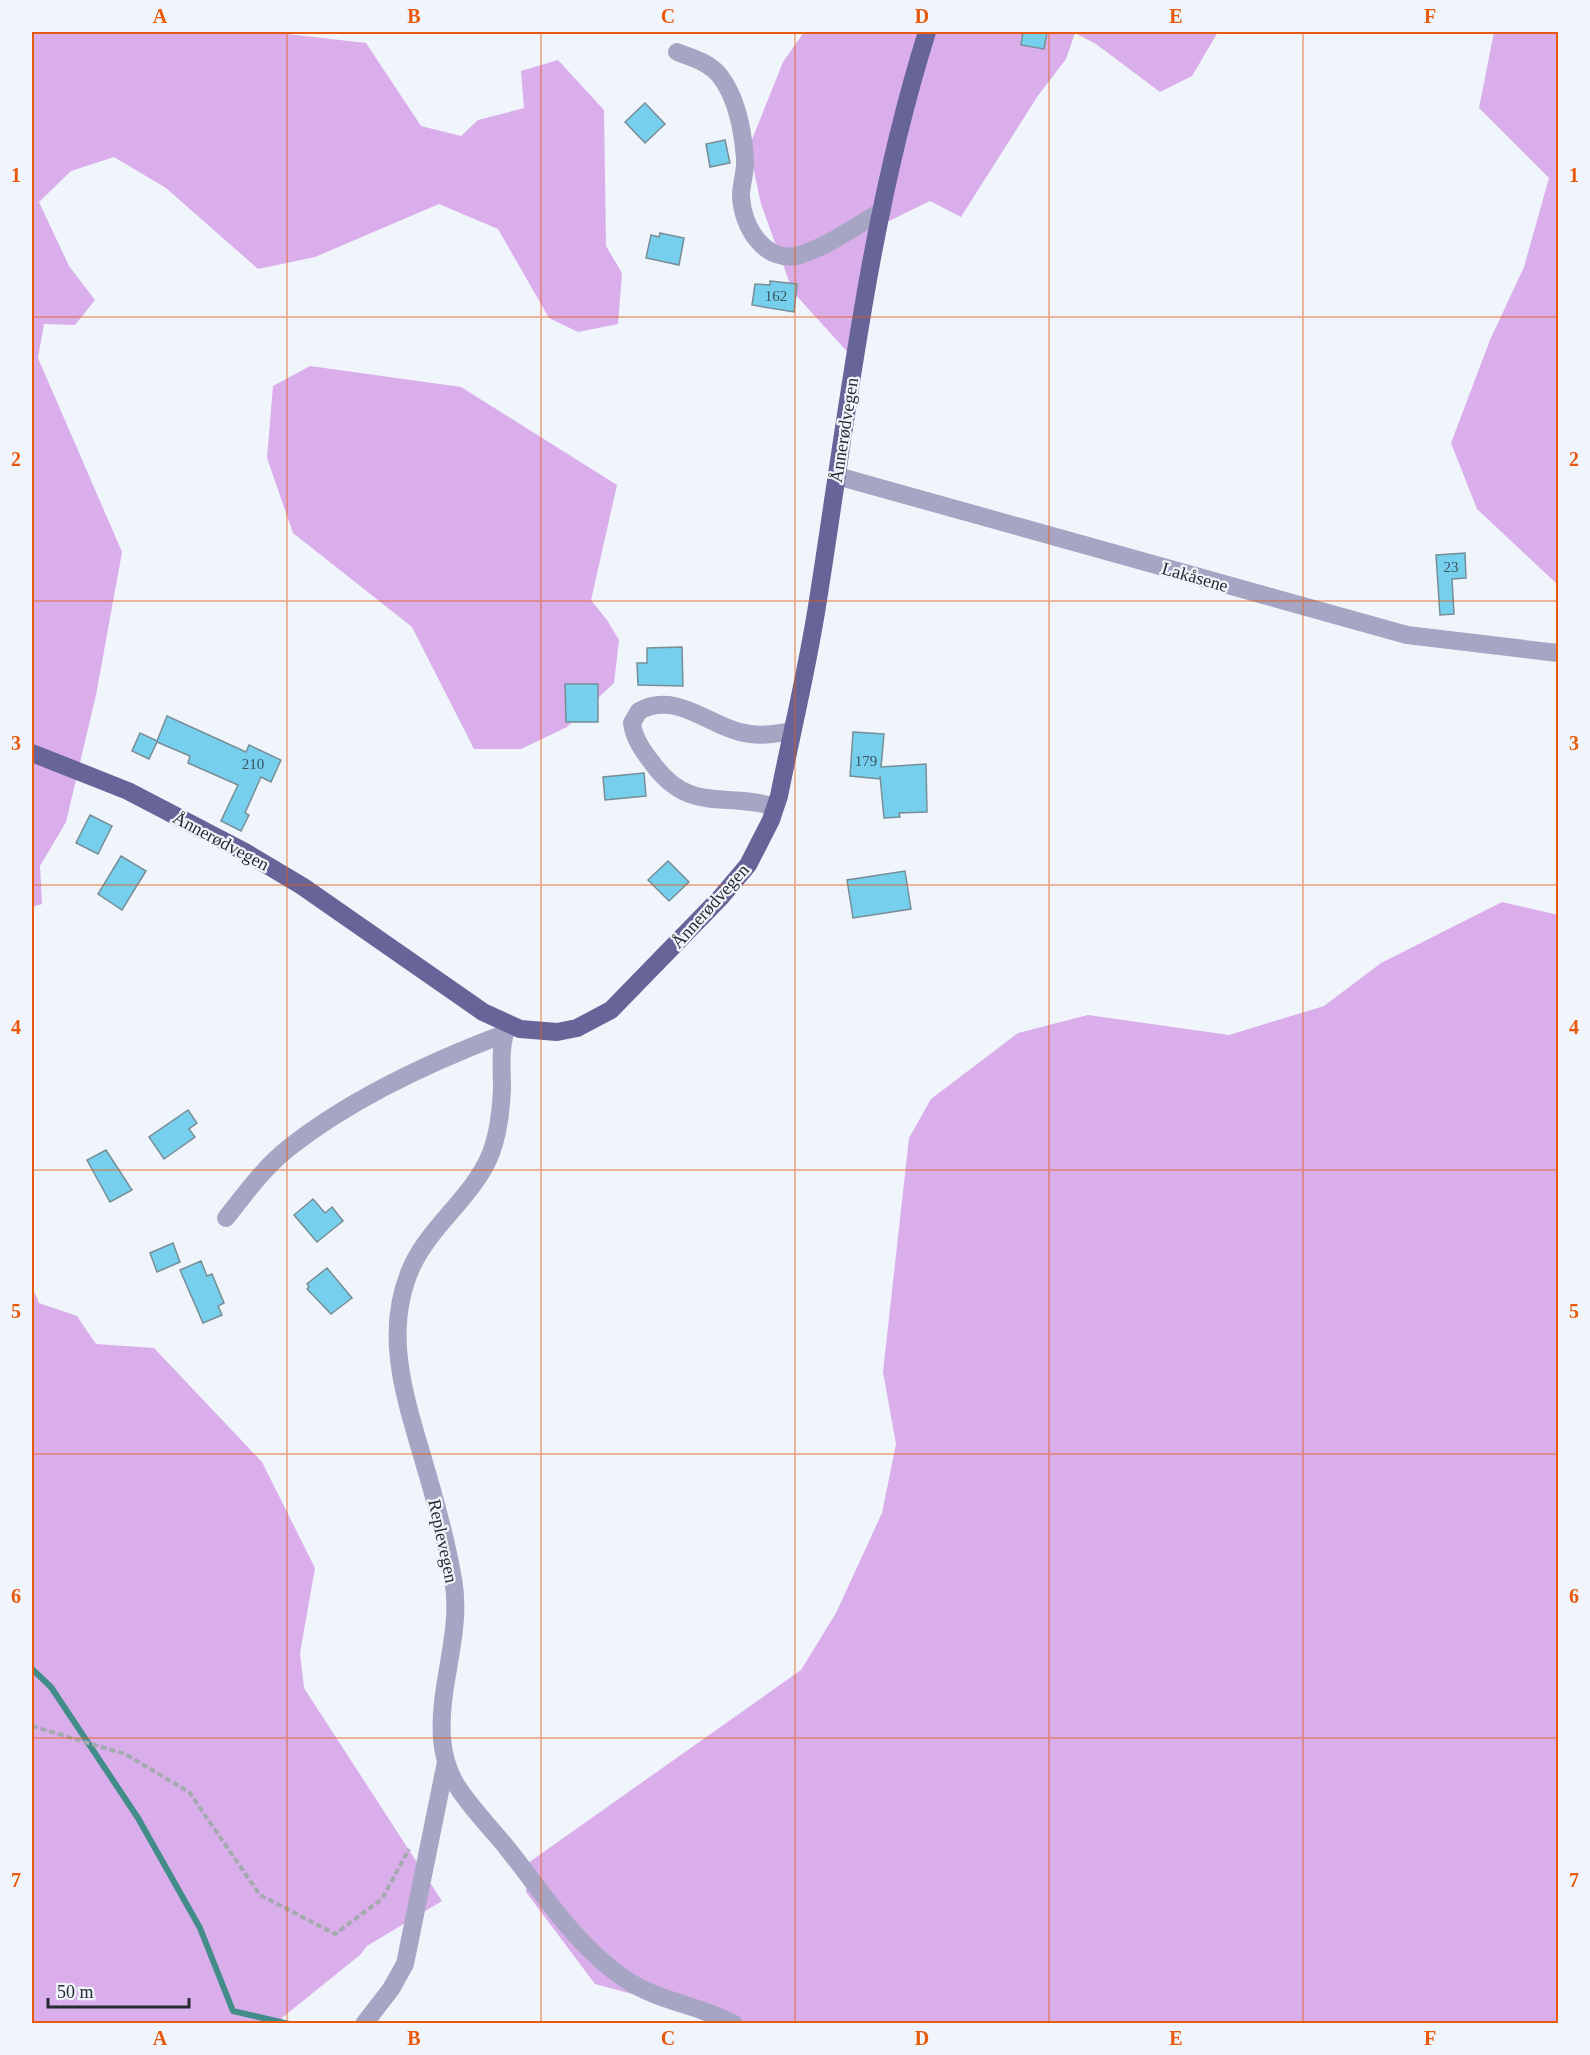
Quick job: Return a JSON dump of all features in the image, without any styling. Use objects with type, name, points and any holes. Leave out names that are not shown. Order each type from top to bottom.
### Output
[{"type":"main road","name":"Ånnerødvegen","points":[[32,753],[128,791],[245,852],[302,886],[506,1030],[557,1032],[577,1028],[611,1010],[713,906],[748,865],[776,807],[818,604],[868,276],[904,104],[927,32]]},
{"type":"street","points":[[676,52],[707,63],[720,76],[732,99],[745,161],[741,186],[743,212],[755,237],[767,250],[783,256],[799,255],[820,247],[882,212]]},
{"type":"street","name":"Lakåsene","points":[[837,476],[1407,635],[1558,653]]},
{"type":"street","points":[[776,807],[751,800],[700,798],[682,792],[658,771],[642,750],[636,740],[632,723],[639,711],[658,705],[692,711],[743,733],[772,735],[792,731]]},
{"type":"street","points":[[226,1218],[252,1185],[289,1148],[358,1104],[409,1076],[506,1030]]},
{"type":"street","name":"Replevegen","points":[[506,1030],[501,1117],[491,1153],[475,1183],[438,1226],[413,1264],[398,1316],[396,1345],[402,1387],[442,1523],[454,1584],[454,1620],[442,1725],[446,1762],[456,1783],[470,1802],[563,1919],[604,1964],[627,1981],[650,1993],[701,2008],[734,2024]]},
{"type":"street","points":[[364,2024],[391,1989],[405,1964],[446,1762]]},
{"type":"path","points":[[32,1726],[125,1754],[189,1792],[260,1895],[335,1934],[382,1899],[413,1841]]},
{"type":"shaded area","points":[[32,32],[270,32],[366,43],[421,126],[461,136],[478,120],[524,108],[521,71],[558,60],[604,110],[606,246],[622,273],[618,324],[578,332],[549,318],[498,229],[439,204],[315,257],[258,269],[166,188],[114,157],[71,171],[39,202],[69,266],[95,300],[75,325],[44,324],[38,358],[122,552],[96,695],[66,822],[40,866],[42,904],[32,907]]},
{"type":"shaded area","points":[[804,32],[1218,32],[1192,76],[1160,92],[1096,44],[1075,33],[1066,59],[1037,97],[961,217],[930,201],[885,223],[852,357],[793,292],[761,204],[749,147],[783,62]]},
{"type":"shaded area","points":[[1494,32],[1558,32],[1558,585],[1477,509],[1451,443],[1490,340],[1524,267],[1549,178],[1479,108]]},
{"type":"shaded area","points":[[310,366],[461,387],[617,485],[591,600],[619,640],[614,683],[567,727],[521,749],[474,749],[412,627],[293,533],[267,458],[273,386]]},
{"type":"shaded area","points":[[1502,902],[1558,915],[1558,2023],[718,2023],[703,2013],[595,1984],[526,1892],[528,1863],[801,1670],[836,1613],[882,1513],[896,1444],[883,1372],[909,1138],[931,1099],[1018,1033],[1088,1015],[1229,1035],[1324,1006],[1381,963]]},
{"type":"shaded area","points":[[32,1287],[39,1303],[77,1316],[96,1344],[154,1348],[262,1462],[315,1568],[300,1653],[304,1688],[442,1901],[367,1946],[360,1955],[283,2017],[280,2023],[32,2023]]},
{"type":"building","points":[[1023,32],[1047,32],[1044,49],[1021,45]]},
{"type":"building","points":[[645,103],[665,124],[645,143],[625,122]]},
{"type":"building","points":[[725,140],[730,163],[710,167],[706,144]]},
{"type":"building","points":[[660,233],[684,238],[679,265],[646,258],[651,235],[659,237]]},
{"type":"building","points":[[770,281],[797,284],[794,312],[752,305],[755,284],[770,285]]},
{"type":"building","points":[[1465,553],[1466,578],[1452,579],[1454,614],[1440,615],[1436,555]]},
{"type":"building","points":[[682,647],[683,686],[638,685],[637,663],[647,663],[647,648]]},
{"type":"building","points":[[565,684],[598,684],[598,722],[566,722]]},
{"type":"building","points":[[167,716],[246,752],[249,745],[281,760],[271,782],[261,777],[245,813],[249,815],[241,831],[221,821],[238,785],[188,763],[190,756],[157,742],[149,759],[132,751],[140,733],[157,741]]},
{"type":"building","points":[[853,732],[884,734],[881,767],[926,764],[927,812],[899,813],[900,817],[884,818],[880,776],[880,779],[850,776]]},
{"type":"building","points":[[644,773],[646,796],[605,800],[603,777]]},
{"type":"building","points":[[90,815],[112,826],[98,854],[76,843]]},
{"type":"building","points":[[121,856],[146,871],[122,910],[98,894]]},
{"type":"building","points":[[668,861],[689,882],[669,901],[648,880]]},
{"type":"building","points":[[905,871],[911,909],[853,918],[847,880]]},
{"type":"building","points":[[188,1110],[197,1123],[189,1129],[195,1137],[164,1159],[149,1137]]},
{"type":"building","points":[[106,1150],[132,1190],[110,1202],[87,1160]]},
{"type":"building","points":[[313,1199],[325,1213],[332,1207],[343,1221],[317,1242],[294,1215]]},
{"type":"building","points":[[173,1243],[180,1262],[157,1272],[150,1253]]},
{"type":"building","points":[[201,1261],[207,1276],[212,1274],[224,1303],[218,1306],[222,1315],[203,1323],[180,1270]]},
{"type":"building","points":[[327,1268],[352,1298],[331,1314],[307,1289],[309,1287],[307,1284]]},
{"type":"waterway","points":[[32,1669],[51,1687],[138,1818],[200,1928],[233,2011],[289,2024]]}]
